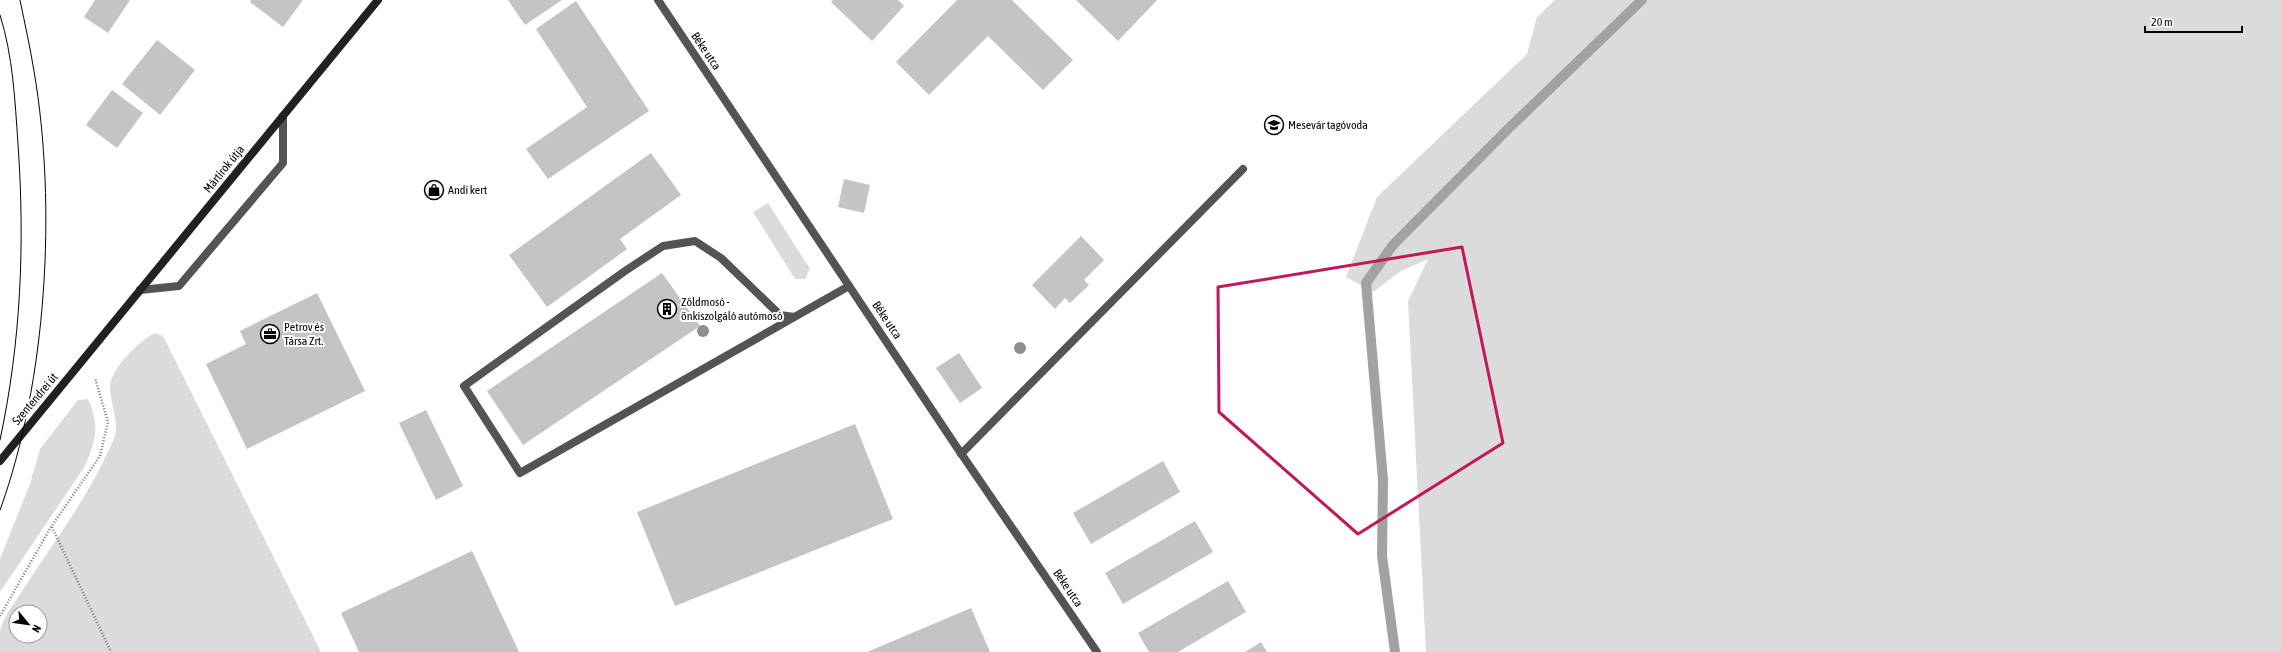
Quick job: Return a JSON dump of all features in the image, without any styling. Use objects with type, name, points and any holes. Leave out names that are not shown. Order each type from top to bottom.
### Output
[{"type":"main road","name":"Mártírok útja","points":[[88,354],[378,0]]},
{"type":"main road","name":"Szentendrei út","points":[[0,461],[88,354]]},
{"type":"street","name":"Béke utca","points":[[658,0],[962,454],[1097,652]]},
{"type":"street","points":[[140,290],[180,286],[283,163],[283,116]]},
{"type":"street","points":[[962,454],[1243,169]]},
{"type":"street","points":[[794,317],[780,315],[721,258],[695,241],[663,246],[625,271],[464,386],[520,473],[849,286]]},
{"type":"path","points":[[0,616],[52,527],[100,456],[108,422],[88,354]]},
{"type":"path","points":[[52,527],[111,652]]},
{"type":"highlighted area","points":[[1462,247],[1503,443],[1358,534],[1219,412],[1218,287]]},
{"type":"shaded area","points":[[1555,0],[2281,0],[2281,652],[1426,652],[1408,301],[1428,259],[1401,271],[1373,292],[1346,277],[1377,197],[1527,54],[1537,17]]},
{"type":"shaded area","points":[[768,203],[810,269],[805,279],[795,279],[753,212]]},
{"type":"shaded area","points":[[155,333],[163,336],[321,652],[0,652],[0,631],[8,613],[8,644],[48,644],[48,604],[14,604],[66,526],[86,494],[104,460],[113,441],[116,429],[111,399],[111,380],[120,364],[134,348]]},
{"type":"shaded area","points":[[88,399],[94,417],[95,433],[92,448],[85,466],[0,592],[0,559],[30,484],[40,449],[78,400]]},
{"type":"building","points":[[95,0],[130,0],[108,33],[84,17]]},
{"type":"building","points":[[251,0],[303,0],[283,27],[250,2]]},
{"type":"building","points":[[508,0],[562,0],[525,25]]},
{"type":"building","points":[[833,0],[898,0],[904,6],[872,41],[831,2]]},
{"type":"building","points":[[957,0],[1012,0],[1073,60],[1043,90],[988,36],[929,95],[896,62]]},
{"type":"building","points":[[1076,0],[1157,0],[1118,41]]},
{"type":"building","points":[[576,1],[649,111],[548,179],[526,149],[587,107],[536,29]]},
{"type":"building","points":[[157,40],[195,70],[160,115],[122,84]]},
{"type":"building","points":[[112,90],[143,113],[117,148],[86,125]]},
{"type":"building","points":[[651,153],[681,195],[620,239],[627,249],[547,307],[509,255]]},
{"type":"building","points":[[844,179],[870,185],[864,213],[838,207]]},
{"type":"building","points":[[1081,236],[1104,260],[1084,280],[1089,285],[1070,303],[1065,298],[1055,309],[1032,285]]},
{"type":"building","points":[[662,273],[700,326],[523,445],[487,391]]},
{"type":"building","points":[[317,293],[365,391],[247,449],[206,364],[246,344],[240,331]]},
{"type":"building","points":[[959,353],[982,388],[960,403],[936,368]]},
{"type":"building","points":[[426,410],[463,486],[436,500],[399,423]]},
{"type":"building","points":[[855,424],[893,519],[675,606],[637,512]]},
{"type":"building","points":[[1163,461],[1180,492],[1091,544],[1073,513]]},
{"type":"building","points":[[1195,521],[1213,552],[1123,604],[1105,573]]},
{"type":"building","points":[[472,551],[519,652],[359,652],[341,613]]},
{"type":"building","points":[[1228,581],[1246,612],[1178,652],[1149,652],[1138,633]]},
{"type":"building","points":[[971,608],[990,652],[867,652]]},
{"type":"building","points":[[1261,642],[1267,652],[1245,652]]},
{"type":"waterway","points":[[1395,652],[1382,556],[1383,480],[1366,283],[1393,245],[1508,129],[1642,0]]},
{"type":"tram line","points":[[0,510],[16,460],[28,406],[37,350],[43,293],[46,235],[45,178],[41,123],[34,71],[20,0]]},
{"type":"tram line","points":[[0,15],[8,46],[13,79],[18,144],[21,219],[20,293],[17,330],[13,366],[0,440]]},
{"type":"place","name":"Mesevár tagóvoda","points":[[1274,125]]},
{"type":"place","name":"Andi kert","points":[[434,190]]},
{"type":"place","name":"Zöldmosó - önkiszolgáló autómosó","points":[[667,309]]},
{"type":"place","name":"Petrov és Társa Zrt.","points":[[270,334]]}]
